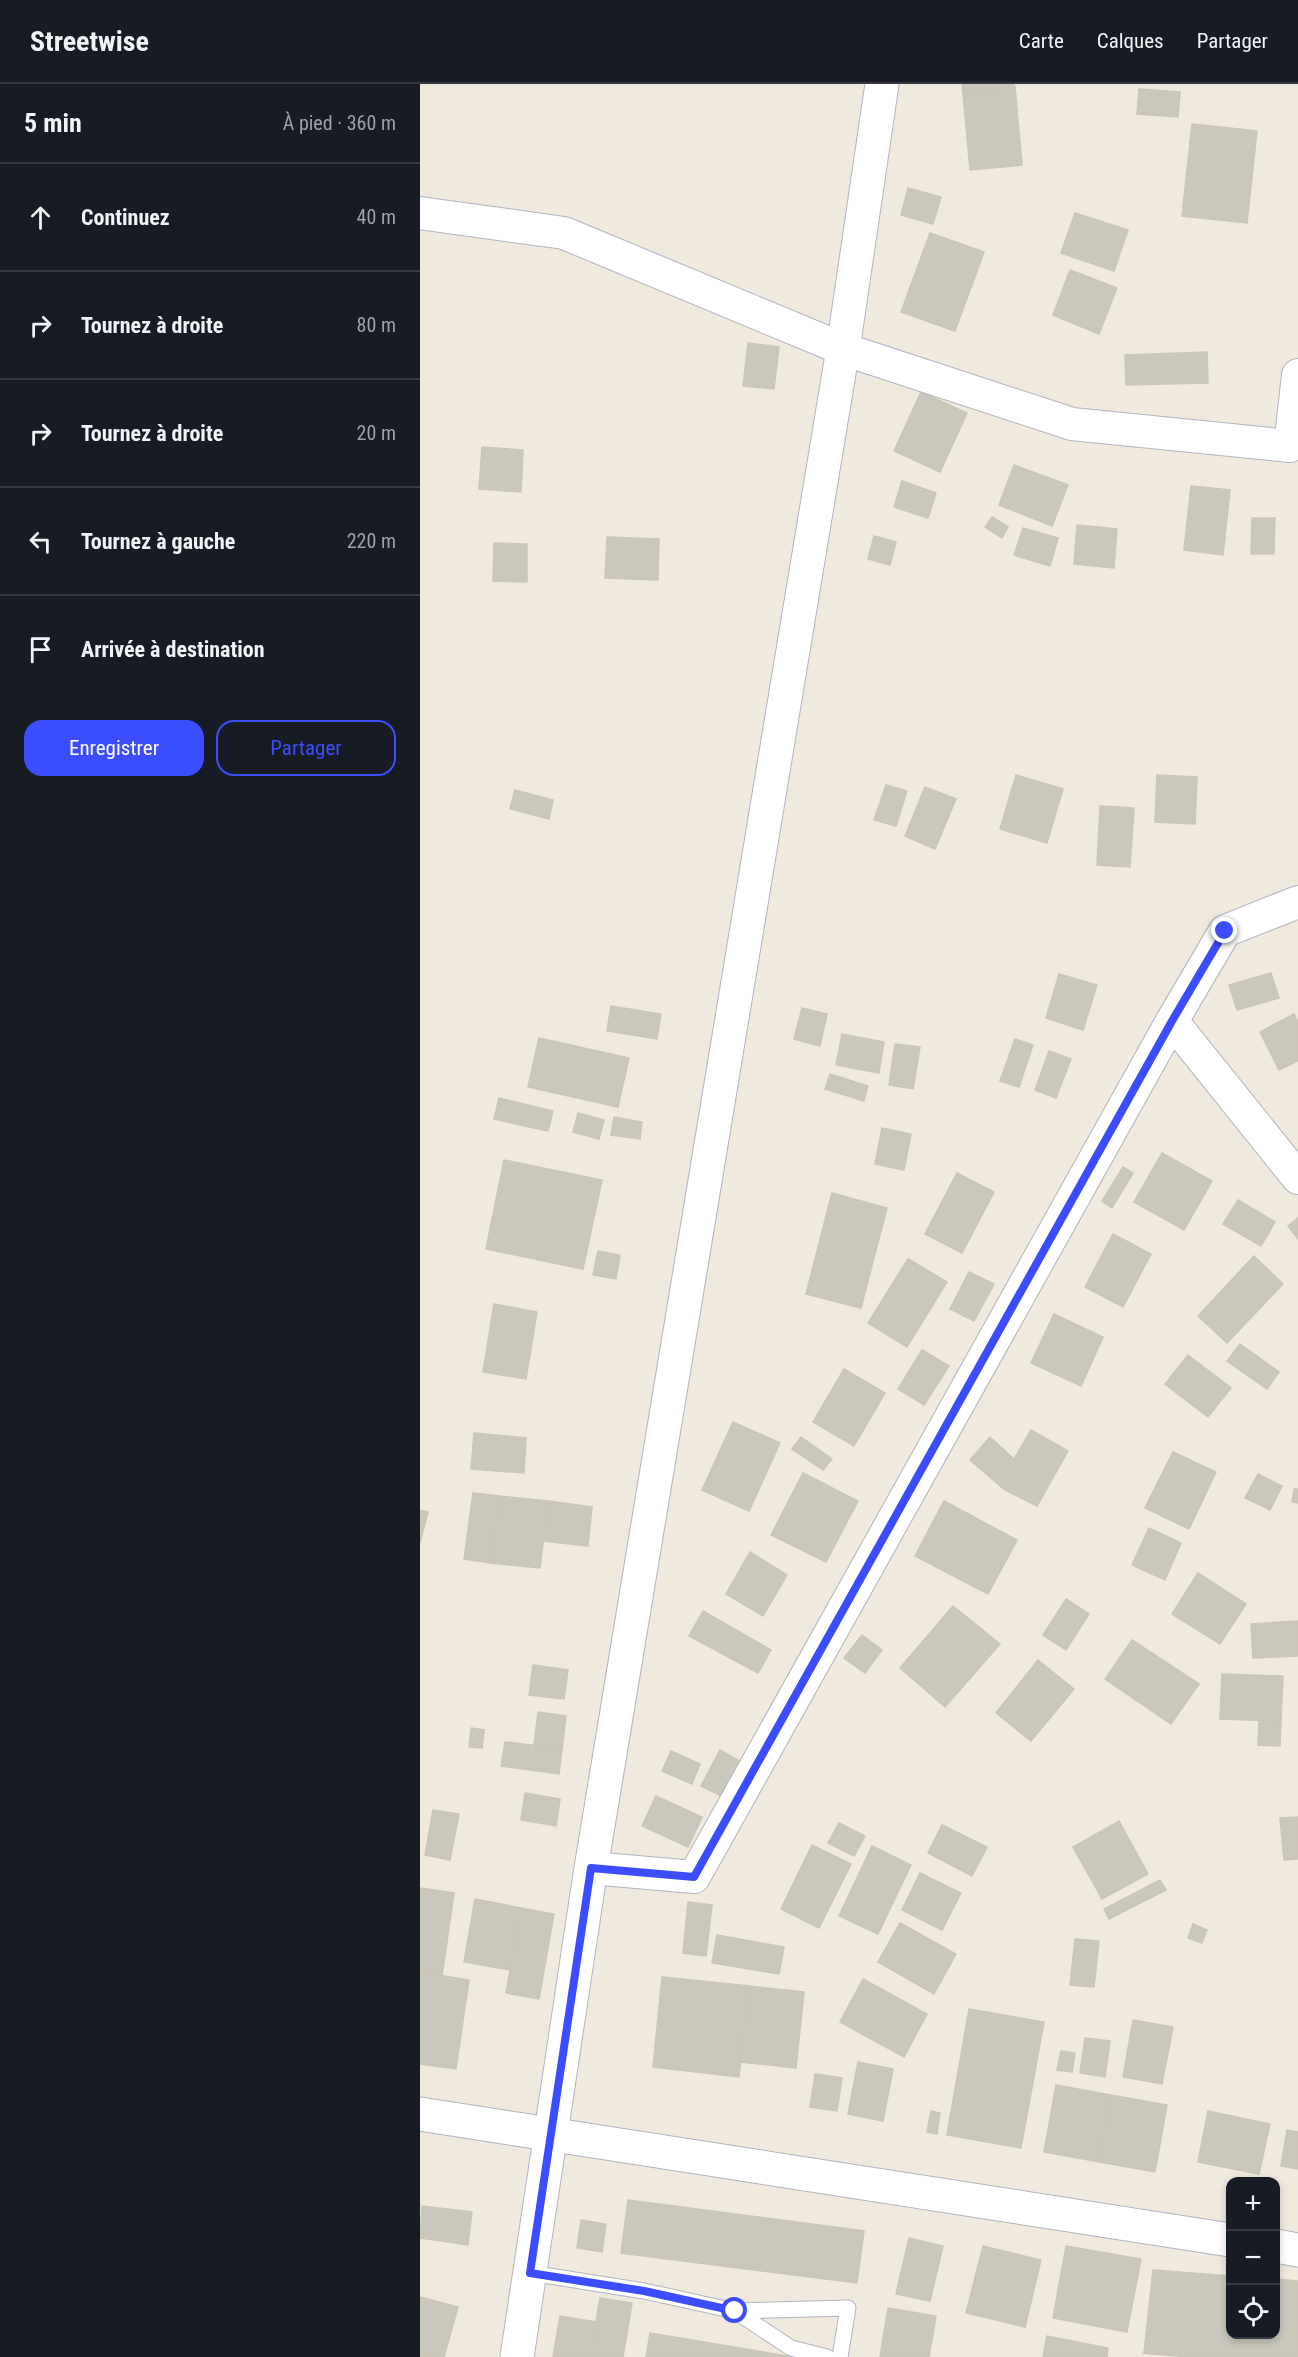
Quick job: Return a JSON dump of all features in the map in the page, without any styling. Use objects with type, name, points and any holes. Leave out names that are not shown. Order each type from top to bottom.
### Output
[{"type":"street","points":[[517,2357],[591,1868],[843,349],[882,84]]},
{"type":"street","points":[[420,213],[564,233],[843,349],[1072,424],[1290,446],[1298,375]]},
{"type":"street","points":[[591,1868],[694,1877],[1172,1021],[1225,931],[1298,902]]},
{"type":"street","points":[[1172,1021],[1298,1178]]},
{"type":"street","points":[[420,2114],[1226,2239]]},
{"type":"street","points":[[1280,2247],[1298,2250]]},
{"type":"lane","points":[[530,2273],[644,2291],[735,2311],[848,2308],[840,2357]]},
{"type":"lane","points":[[735,2311],[791,2348],[827,2357]]},
{"type":"building","points":[[962,84],[1014,84],[1015,87],[963,93]]},
{"type":"building","points":[[1015,87],[1022,165],[970,170],[963,93]]},
{"type":"building","points":[[1139,89],[1180,92],[1178,117],[1137,114]]},
{"type":"building","points":[[1192,124],[1257,131],[1247,223],[1182,216]]},
{"type":"building","points":[[908,188],[941,197],[933,224],[901,215]]},
{"type":"building","points":[[1075,213],[1128,230],[1114,271],[1061,253]]},
{"type":"building","points":[[930,233],[984,252],[955,331],[901,312]]},
{"type":"building","points":[[1070,270],[1117,288],[1099,334],[1053,315]]},
{"type":"building","points":[[748,343],[779,347],[774,389],[743,386]]},
{"type":"building","points":[[1207,352],[1208,383],[1126,385],[1125,355]]},
{"type":"building","points":[[921,392],[967,413],[940,472],[894,451]]},
{"type":"building","points":[[482,447],[523,450],[521,492],[479,489]]},
{"type":"building","points":[[1014,465],[1068,485],[1052,526],[999,505]]},
{"type":"building","points":[[902,481],[936,493],[928,518],[894,507]]},
{"type":"building","points":[[1191,486],[1230,490],[1223,555],[1184,550]]},
{"type":"building","points":[[992,517],[1008,527],[1002,538],[985,527]]},
{"type":"building","points":[[1252,518],[1275,518],[1274,554],[1251,554]]},
{"type":"building","points":[[1077,525],[1117,529],[1114,568],[1074,564]]},
{"type":"building","points":[[1023,528],[1058,538],[1050,566],[1014,555]]},
{"type":"building","points":[[874,536],[896,542],[890,565],[868,559]]},
{"type":"building","points":[[607,537],[659,539],[658,580],[605,578]]},
{"type":"building","points":[[494,543],[527,544],[527,582],[493,581]]},
{"type":"building","points":[[1016,775],[1063,789],[1047,843],[1000,829]]},
{"type":"building","points":[[1157,775],[1197,777],[1195,824],[1155,822]]},
{"type":"building","points":[[886,785],[907,791],[896,826],[874,820]]},
{"type":"building","points":[[925,787],[956,799],[935,849],[905,836]]},
{"type":"building","points":[[515,790],[553,800],[549,819],[510,809]]},
{"type":"building","points":[[1100,806],[1134,808],[1130,867],[1097,865]]},
{"type":"building","points":[[1271,973],[1279,998],[1237,1010],[1229,985]]},
{"type":"building","points":[[1059,974],[1097,985],[1083,1030],[1046,1018]]},
{"type":"building","points":[[611,1006],[661,1014],[657,1039],[607,1031]]},
{"type":"building","points":[[802,1008],[827,1014],[820,1046],[794,1039]]},
{"type":"building","points":[[1294,1014],[1298,1022],[1298,1061],[1279,1070],[1260,1032]]},
{"type":"building","points":[[842,1034],[884,1042],[879,1073],[836,1065]]},
{"type":"building","points":[[539,1038],[629,1058],[618,1107],[528,1087]]},
{"type":"building","points":[[1015,1039],[1033,1045],[1019,1087],[1000,1081]]},
{"type":"building","points":[[895,1044],[920,1047],[913,1089],[889,1085]]},
{"type":"building","points":[[1049,1051],[1071,1059],[1056,1098],[1035,1090]]},
{"type":"building","points":[[830,1074],[868,1086],[864,1101],[825,1089]]},
{"type":"building","points":[[499,1098],[553,1111],[548,1131],[494,1119]]},
{"type":"building","points":[[578,1113],[604,1120],[599,1139],[573,1132]]},
{"type":"building","points":[[614,1117],[642,1122],[640,1139],[611,1135]]},
{"type":"building","points":[[882,1128],[911,1134],[904,1170],[875,1164]]},
{"type":"building","points":[[1162,1153],[1212,1181],[1184,1230],[1134,1202]]},
{"type":"building","points":[[504,1160],[602,1180],[583,1269],[486,1249]]},
{"type":"building","points":[[1123,1167],[1133,1173],[1112,1208],[1102,1201]]},
{"type":"building","points":[[957,1173],[994,1192],[962,1253],[925,1234]]},
{"type":"building","points":[[832,1193],[887,1208],[861,1308],[806,1294]]},
{"type":"building","points":[[1238,1200],[1275,1222],[1261,1246],[1223,1224]]},
{"type":"building","points":[[1298,1218],[1298,1239],[1288,1226]]},
{"type":"building","points":[[1113,1234],[1151,1254],[1123,1307],[1085,1287]]},
{"type":"building","points":[[598,1251],[620,1255],[616,1279],[593,1275]]},
{"type":"building","points":[[1254,1256],[1283,1284],[1227,1343],[1198,1316]]},
{"type":"building","points":[[908,1259],[947,1282],[907,1347],[868,1323]]},
{"type":"building","points":[[969,1272],[994,1284],[974,1321],[950,1309]]},
{"type":"building","points":[[494,1304],[537,1312],[526,1379],[483,1372]]},
{"type":"building","points":[[1054,1314],[1103,1337],[1081,1386],[1031,1363]]},
{"type":"building","points":[[1240,1344],[1279,1372],[1267,1389],[1227,1361]]},
{"type":"building","points":[[922,1350],[949,1366],[924,1405],[898,1389]]},
{"type":"building","points":[[1188,1355],[1231,1388],[1208,1417],[1165,1384]]},
{"type":"building","points":[[844,1369],[885,1393],[854,1446],[813,1422]]},
{"type":"building","points":[[733,1422],[780,1443],[749,1511],[702,1490]]},
{"type":"building","points":[[1031,1430],[1068,1451],[1037,1506],[1005,1490],[970,1460],[990,1437],[1014,1459]]},
{"type":"building","points":[[474,1433],[526,1438],[524,1473],[471,1469]]},
{"type":"building","points":[[801,1437],[832,1459],[823,1470],[792,1449]]},
{"type":"building","points":[[1173,1452],[1216,1472],[1189,1529],[1145,1508]]},
{"type":"building","points":[[803,1473],[858,1501],[826,1562],[771,1535]]},
{"type":"building","points":[[1258,1474],[1282,1486],[1270,1510],[1245,1498]]},
{"type":"building","points":[[1294,1489],[1298,1489],[1298,1503],[1292,1502]]},
{"type":"building","points":[[473,1493],[499,1496],[491,1563],[464,1559]]},
{"type":"building","points":[[499,1496],[548,1501],[540,1568],[491,1563]]},
{"type":"building","points":[[548,1501],[592,1507],[588,1546],[543,1541]]},
{"type":"building","points":[[944,1501],[1017,1540],[988,1594],[915,1556]]},
{"type":"building","points":[[420,1510],[428,1512],[420,1543]]},
{"type":"building","points":[[1149,1528],[1181,1543],[1165,1580],[1132,1565]]},
{"type":"building","points":[[750,1552],[787,1575],[763,1616],[726,1594]]},
{"type":"building","points":[[1198,1573],[1246,1604],[1220,1644],[1172,1614]]},
{"type":"building","points":[[1066,1599],[1089,1614],[1066,1650],[1043,1635]]},
{"type":"building","points":[[953,1606],[1000,1644],[945,1707],[900,1668]]},
{"type":"building","points":[[703,1611],[771,1650],[758,1673],[689,1636]]},
{"type":"building","points":[[1298,1621],[1298,1656],[1253,1658],[1251,1624]]},
{"type":"building","points":[[862,1635],[882,1650],[865,1673],[844,1658]]},
{"type":"building","points":[[1132,1640],[1199,1684],[1171,1724],[1105,1679]]},
{"type":"building","points":[[1038,1660],[1074,1689],[1031,1741],[996,1713]]},
{"type":"building","points":[[533,1665],[568,1670],[564,1699],[529,1695]]},
{"type":"building","points":[[1222,1674],[1283,1676],[1281,1721],[1220,1719]]},
{"type":"building","points":[[538,1712],[566,1716],[562,1749],[534,1745]]},
{"type":"building","points":[[1259,1720],[1281,1721],[1280,1746],[1258,1745]]},
{"type":"building","points":[[471,1728],[484,1730],[482,1748],[469,1747]]},
{"type":"building","points":[[505,1742],[562,1749],[559,1774],[501,1766]]},
{"type":"building","points":[[720,1750],[745,1764],[727,1799],[701,1786]]},
{"type":"building","points":[[671,1751],[700,1764],[692,1784],[662,1771]]},
{"type":"building","points":[[525,1793],[560,1799],[556,1826],[521,1820]]},
{"type":"building","points":[[656,1796],[702,1817],[688,1847],[642,1826]]},
{"type":"building","points":[[433,1810],[459,1814],[450,1860],[425,1855]]},
{"type":"building","points":[[1298,1817],[1298,1859],[1284,1860],[1280,1818]]},
{"type":"building","points":[[1119,1821],[1148,1874],[1102,1899],[1073,1847]]},
{"type":"building","points":[[839,1823],[865,1836],[854,1856],[828,1843]]},
{"type":"building","points":[[942,1825],[987,1847],[972,1876],[928,1853]]},
{"type":"building","points":[[812,1845],[851,1864],[819,1928],[781,1909]]},
{"type":"building","points":[[872,1846],[911,1865],[878,1934],[839,1916]]},
{"type":"building","points":[[920,1873],[961,1893],[942,1930],[902,1910]]},
{"type":"building","points":[[1160,1880],[1166,1890],[1109,1919],[1104,1909]]},
{"type":"building","points":[[420,1888],[454,1893],[442,1976],[420,1972]]},
{"type":"building","points":[[475,1899],[521,1908],[510,1970],[464,1962]]},
{"type":"building","points":[[688,1902],[712,1905],[706,1956],[683,1953]]},
{"type":"building","points":[[521,1908],[554,1914],[539,1999],[506,1993]]},
{"type":"building","points":[[900,1923],[956,1954],[934,1994],[878,1962]]},
{"type":"building","points":[[1193,1924],[1207,1930],[1202,1943],[1188,1938]]},
{"type":"building","points":[[717,1935],[784,1947],[779,1974],[712,1963]]},
{"type":"building","points":[[1075,1939],[1099,1941],[1094,1987],[1070,1985]]},
{"type":"building","points":[[420,1972],[469,1980],[456,2069],[420,2064]]},
{"type":"building","points":[[662,1977],[749,1986],[739,2077],[653,2067]]},
{"type":"building","points":[[863,1979],[927,2014],[904,2057],[840,2022]]},
{"type":"building","points":[[749,1986],[804,1992],[796,2068],[741,2062]]},
{"type":"building","points":[[969,2009],[1044,2022],[1021,2148],[947,2135]]},
{"type":"building","points":[[1133,2020],[1173,2027],[1162,2084],[1123,2077]]},
{"type":"building","points":[[1085,2038],[1110,2041],[1105,2077],[1080,2073]]},
{"type":"building","points":[[1061,2051],[1075,2053],[1072,2072],[1057,2070]]},
{"type":"building","points":[[858,2062],[893,2069],[883,2121],[848,2114]]},
{"type":"building","points":[[815,2074],[842,2078],[837,2111],[810,2107]]},
{"type":"building","points":[[1056,2085],[1111,2095],[1099,2162],[1044,2152]]},
{"type":"building","points":[[1111,2095],[1167,2105],[1155,2172],[1099,2162]]},
{"type":"building","points":[[931,2111],[940,2113],[937,2134],[927,2132]]},
{"type":"building","points":[[1208,2111],[1270,2124],[1259,2174],[1198,2162]]},
{"type":"building","points":[[1287,2130],[1298,2132],[1298,2169],[1281,2166]]},
{"type":"building","points":[[628,2200],[864,2231],[857,2283],[621,2253]]},
{"type":"building","points":[[422,2206],[472,2212],[468,2245],[420,2238]]},
{"type":"building","points":[[581,2220],[606,2224],[602,2252],[577,2248]]},
{"type":"building","points":[[909,2238],[943,2246],[930,2301],[896,2294]]},
{"type":"building","points":[[983,2246],[1041,2260],[1025,2327],[966,2313]]},
{"type":"building","points":[[1066,2246],[1141,2259],[1127,2332],[1053,2318]]},
{"type":"building","points":[[1153,2270],[1226,2276],[1226,2339],[1280,2339],[1280,2279],[1298,2281],[1298,2357],[1187,2357],[1144,2353]]},
{"type":"building","points":[[420,2297],[458,2307],[444,2357],[420,2356]]},
{"type":"building","points":[[600,2298],[632,2303],[623,2357],[590,2357]]},
{"type":"building","points":[[888,2308],[936,2316],[929,2357],[880,2357]]},
{"type":"building","points":[[560,2316],[597,2322],[590,2357],[553,2357]]},
{"type":"building","points":[[650,2333],[793,2357],[646,2357]]},
{"type":"building","points":[[1047,2336],[1108,2348],[1107,2357],[1043,2357]]},
{"type":"route","points":[[735,2311],[644,2291],[530,2273],[591,1868],[694,1877],[1172,1021],[1225,931]]}]
